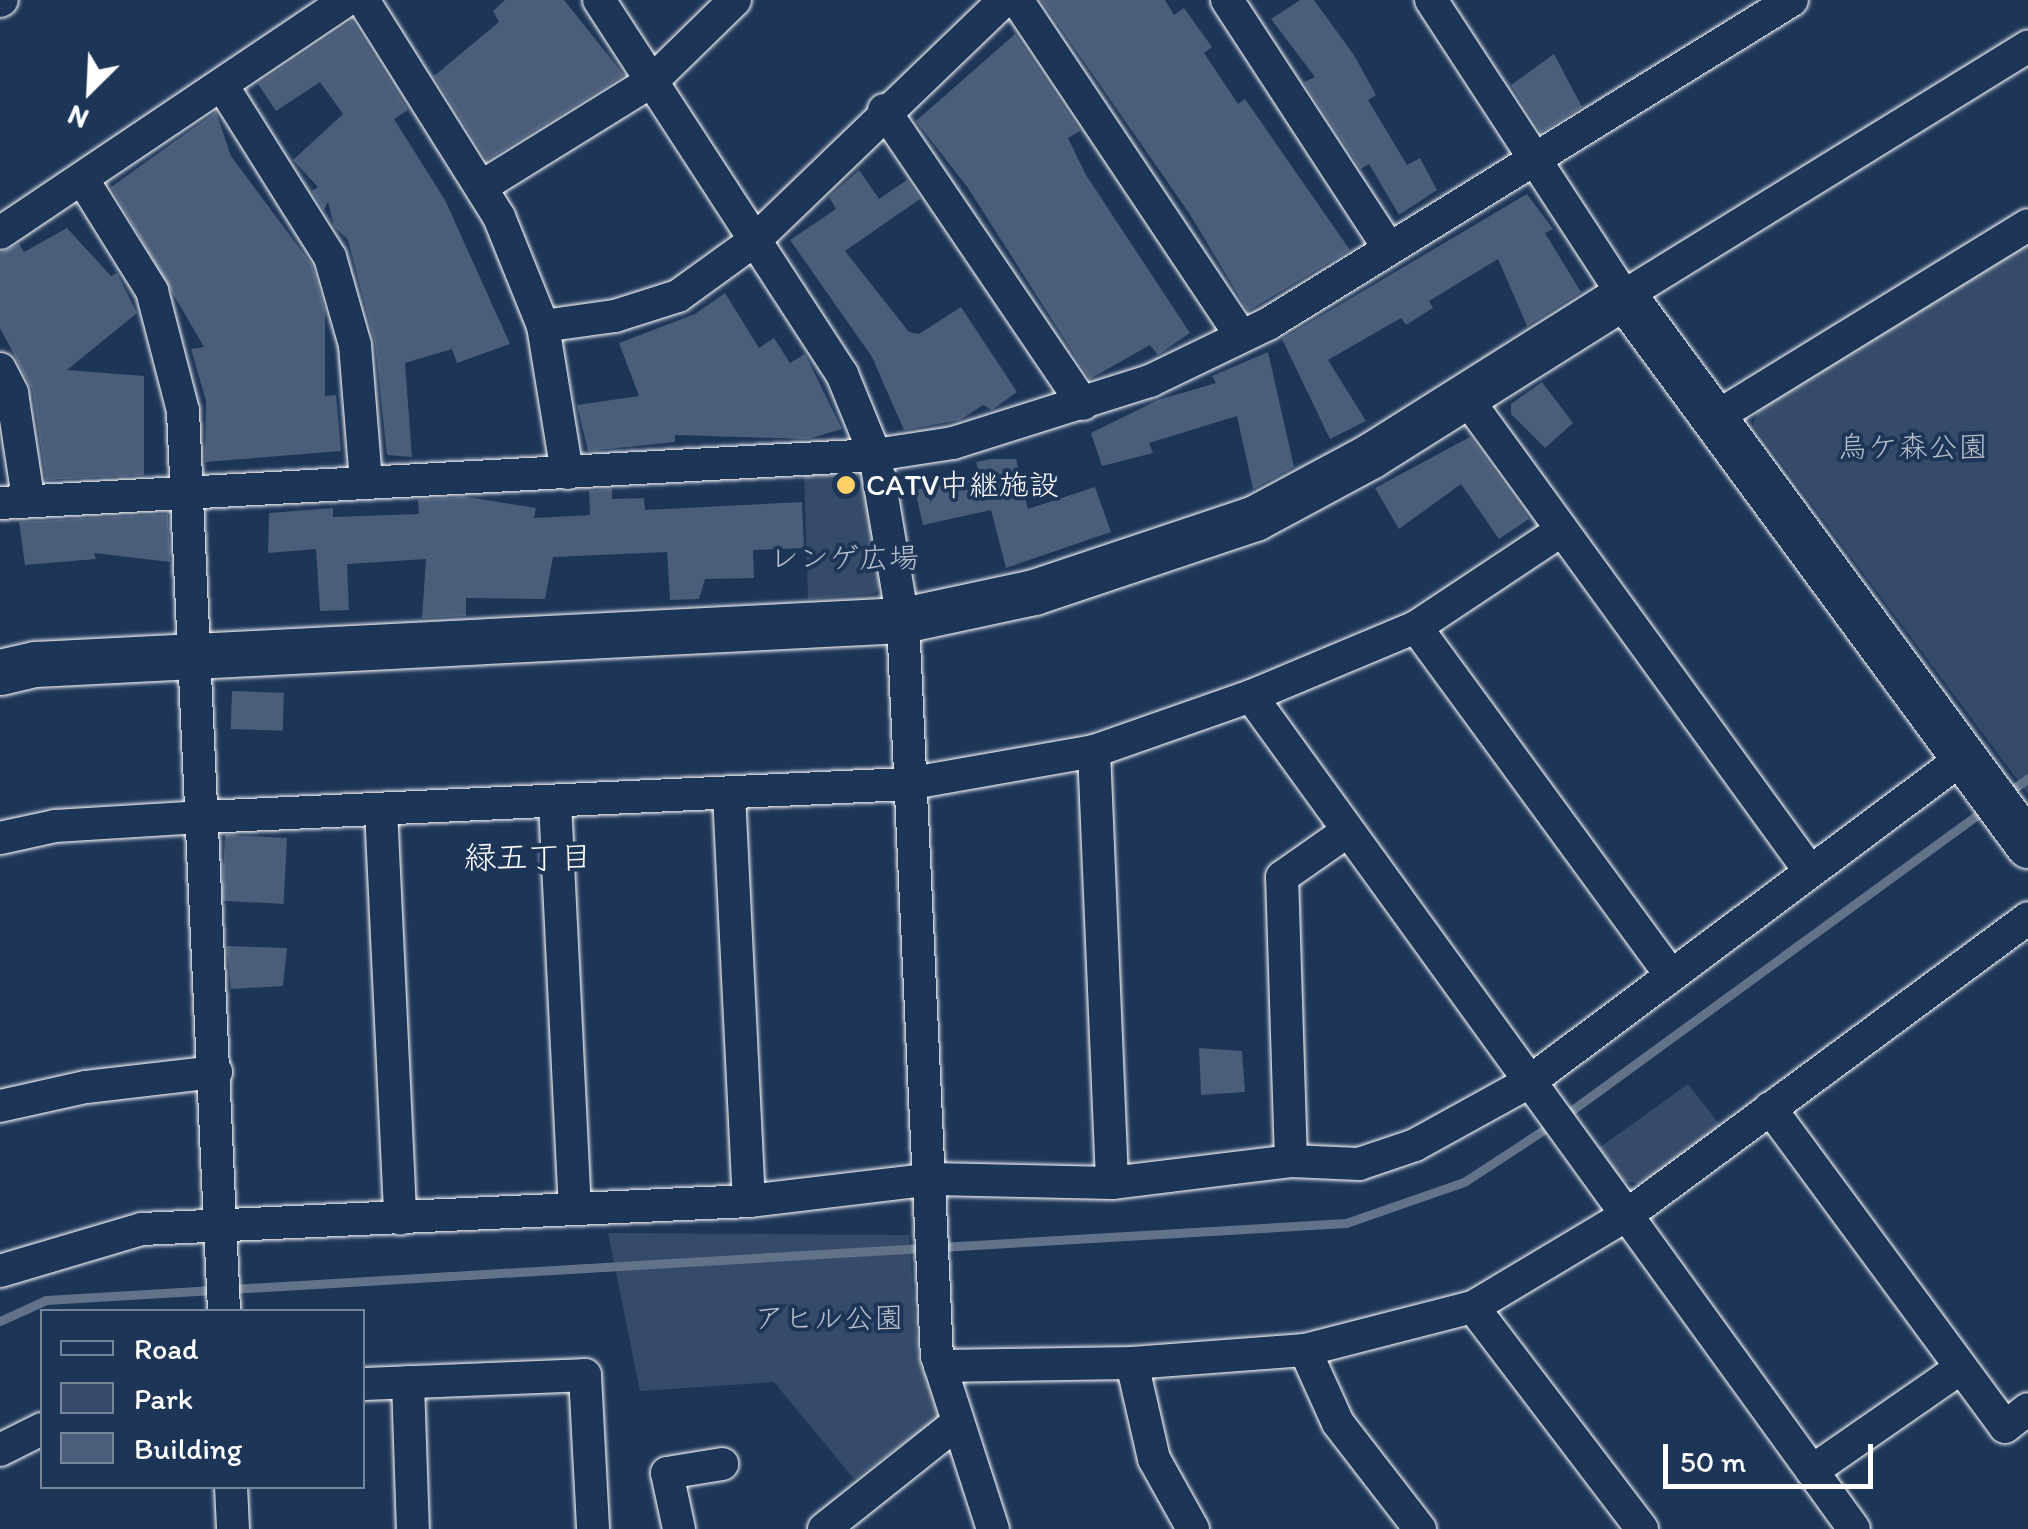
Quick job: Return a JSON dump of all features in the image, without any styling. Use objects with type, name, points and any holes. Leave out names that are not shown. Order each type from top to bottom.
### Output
[{"type":"street","points":[[0,233],[347,0]]},
{"type":"street","points":[[363,0],[481,187],[543,326],[568,473]]},
{"type":"street","points":[[600,0],[842,374],[875,455],[903,620],[907,784],[933,1180],[940,1366],[993,1529]]},
{"type":"street","points":[[481,187],[652,81],[735,0]]},
{"type":"street","points":[[543,326],[615,316],[678,296],[754,240],[884,110],[1004,0]]},
{"type":"street","points":[[1017,0],[1242,336]]},
{"type":"street","points":[[1227,0],[1388,247]]},
{"type":"street","points":[[1431,0],[1624,296],[2028,845]]},
{"type":"street","points":[[0,369],[12,393],[14,500],[875,455],[953,443],[1083,404],[1242,336],[1792,0]]},
{"type":"street","points":[[0,672],[197,655],[903,620],[1034,592],[1255,518],[1465,396],[2028,46]]},
{"type":"street","points":[[222,85],[330,257],[356,344],[366,483]]},
{"type":"street","points":[[884,110],[1083,404]]},
{"type":"street","points":[[83,180],[152,290],[182,411],[197,655],[224,1309]]},
{"type":"street","points":[[1716,417],[2028,225]]},
{"type":"street","points":[[1465,396],[1559,532],[1808,870]]},
{"type":"street","points":[[0,838],[56,826],[204,816],[907,784],[1094,750],[1252,696],[1416,627],[1559,532]]},
{"type":"street","points":[[1416,627],[1670,974]]},
{"type":"street","points":[[1252,696],[1854,1529]]},
{"type":"street","points":[[1094,750],[1112,1182]]},
{"type":"street","points":[[0,1271],[142,1229],[749,1201],[933,1180],[1112,1182],[1291,1162],[1359,1164],[1416,1146],[1529,1082],[1964,757]]},
{"type":"street","points":[[728,794],[749,1201]]},
{"type":"street","points":[[555,802],[576,1209]]},
{"type":"street","points":[[381,809],[400,1219]]},
{"type":"street","points":[[1291,1162],[1282,877],[1348,831]]},
{"type":"street","points":[[940,1366],[1132,1363],[1306,1350],[1473,1306],[1626,1215],[2028,918]]},
{"type":"street","points":[[0,1106],[86,1087],[216,1072]]},
{"type":"street","points":[[1770,1108],[2004,1427],[2028,1410]]},
{"type":"street","points":[[1473,1306],[1642,1529]]},
{"type":"street","points":[[1306,1350],[1338,1424],[1420,1529]]},
{"type":"street","points":[[1132,1363],[1154,1459],[1193,1529]]},
{"type":"street","points":[[1812,1471],[1961,1368]]},
{"type":"street","points":[[365,1384],[585,1376],[592,1529]]},
{"type":"street","points":[[408,1382],[413,1529]]},
{"type":"street","points":[[824,1529],[956,1424]]},
{"type":"street","points":[[0,1450],[40,1430]]},
{"type":"street","points":[[679,1529],[667,1473],[722,1464]]},
{"type":"street","points":[[232,1489],[233,1529]]},
{"type":"green space","name":"烏ケ森公園","points":[[2028,240],[2028,794],[1753,425],[1759,406]]},
{"type":"green space","name":"レンゲ広場","points":[[850,470],[867,482],[887,577],[874,594],[808,599],[804,474]]},
{"type":"green space","points":[[1688,1084],[1721,1126],[1643,1184],[1622,1181],[1599,1148]]},
{"type":"green space","name":"アヒル公園","points":[[608,1233],[909,1235],[918,1357],[939,1418],[854,1479],[774,1382],[640,1391]]},
{"type":"building","points":[[505,0],[564,0],[624,75],[487,160],[434,76],[499,22],[493,11]]},
{"type":"building","points":[[1041,0],[1165,0],[1174,15],[1184,8],[1212,47],[1204,53],[1238,104],[1245,99],[1350,250],[1248,311],[1189,213]]},
{"type":"building","points":[[1300,0],[1314,0],[1354,55],[1376,95],[1368,100],[1407,165],[1420,158],[1437,190],[1399,215],[1369,164],[1361,169],[1304,82],[1315,77],[1271,19]]},
{"type":"building","points":[[352,21],[408,110],[394,119],[445,200],[510,344],[457,363],[452,349],[405,363],[412,457],[387,455],[375,343],[348,240],[334,226],[328,202],[324,210],[312,191],[318,187],[293,160],[343,114],[320,82],[276,111],[258,84]]},
{"type":"building","points":[[1015,34],[1080,131],[1068,138],[1086,175],[1190,333],[1158,355],[1150,345],[1090,379],[968,188],[916,121]]},
{"type":"building","points":[[1554,54],[1582,107],[1541,132],[1511,85]]},
{"type":"building","points":[[216,112],[231,156],[312,265],[325,311],[325,396],[336,395],[341,451],[205,462],[206,401],[191,349],[204,347],[111,187]]},
{"type":"building","points":[[859,170],[879,199],[907,180],[920,199],[845,251],[909,332],[919,334],[961,307],[1017,392],[992,410],[983,405],[960,420],[904,430],[872,357],[790,240],[836,209],[829,197]]},
{"type":"building","points":[[1527,194],[1553,229],[1545,233],[1581,292],[1527,326],[1498,259],[1429,301],[1433,308],[1406,325],[1401,318],[1328,360],[1366,421],[1330,439],[1282,339]]},
{"type":"building","points":[[67,228],[111,276],[117,273],[137,313],[67,370],[144,376],[144,475],[46,480],[32,389],[0,328],[0,253],[19,244],[24,252]]},
{"type":"building","points":[[725,293],[759,348],[774,338],[790,363],[805,354],[842,429],[808,439],[675,435],[675,442],[588,451],[577,405],[639,396],[619,343],[695,314]]},
{"type":"building","points":[[1268,352],[1294,467],[1253,489],[1237,416],[1149,443],[1153,453],[1102,466],[1091,433],[1158,400],[1216,383],[1212,376]]},
{"type":"building","points":[[1542,382],[1573,423],[1545,448],[1511,414],[1511,404]]},
{"type":"building","points":[[1470,437],[1529,519],[1499,539],[1461,484],[1399,529],[1375,488]]},
{"type":"building","points":[[1016,459],[1028,509],[1095,487],[1111,532],[1006,568],[991,510],[923,525],[915,490],[980,476],[976,462]]},
{"type":"building","points":[[612,489],[612,499],[644,498],[645,510],[802,502],[804,548],[753,550],[754,578],[705,579],[699,599],[670,600],[667,552],[553,557],[545,599],[466,598],[466,616],[422,618],[426,559],[347,564],[349,610],[320,611],[316,549],[268,553],[269,513],[333,508],[333,517],[419,514],[418,500],[467,497],[536,508],[534,518],[590,515],[589,491]]},
{"type":"building","points":[[168,514],[170,562],[94,553],[96,559],[25,565],[19,522]]},
{"type":"building","points":[[232,691],[284,693],[283,731],[231,729]]},
{"type":"building","points":[[225,835],[287,838],[284,904],[222,901]]},
{"type":"building","points":[[227,946],[287,948],[283,986],[231,989]]},
{"type":"building","points":[[1199,1048],[1242,1051],[1245,1092],[1201,1095]]},
{"type":"waterway","points":[[2005,795],[2028,778]]},
{"type":"waterway","points":[[1564,1116],[1984,810]]},
{"type":"waterway","points":[[0,1321],[46,1300],[1346,1223],[1464,1182],[1551,1125]]},
{"type":"place","name":"CATV中継施設","points":[[846,485]]},
{"type":"district","name":"緑五丁目","points":[[528,857]]}]
